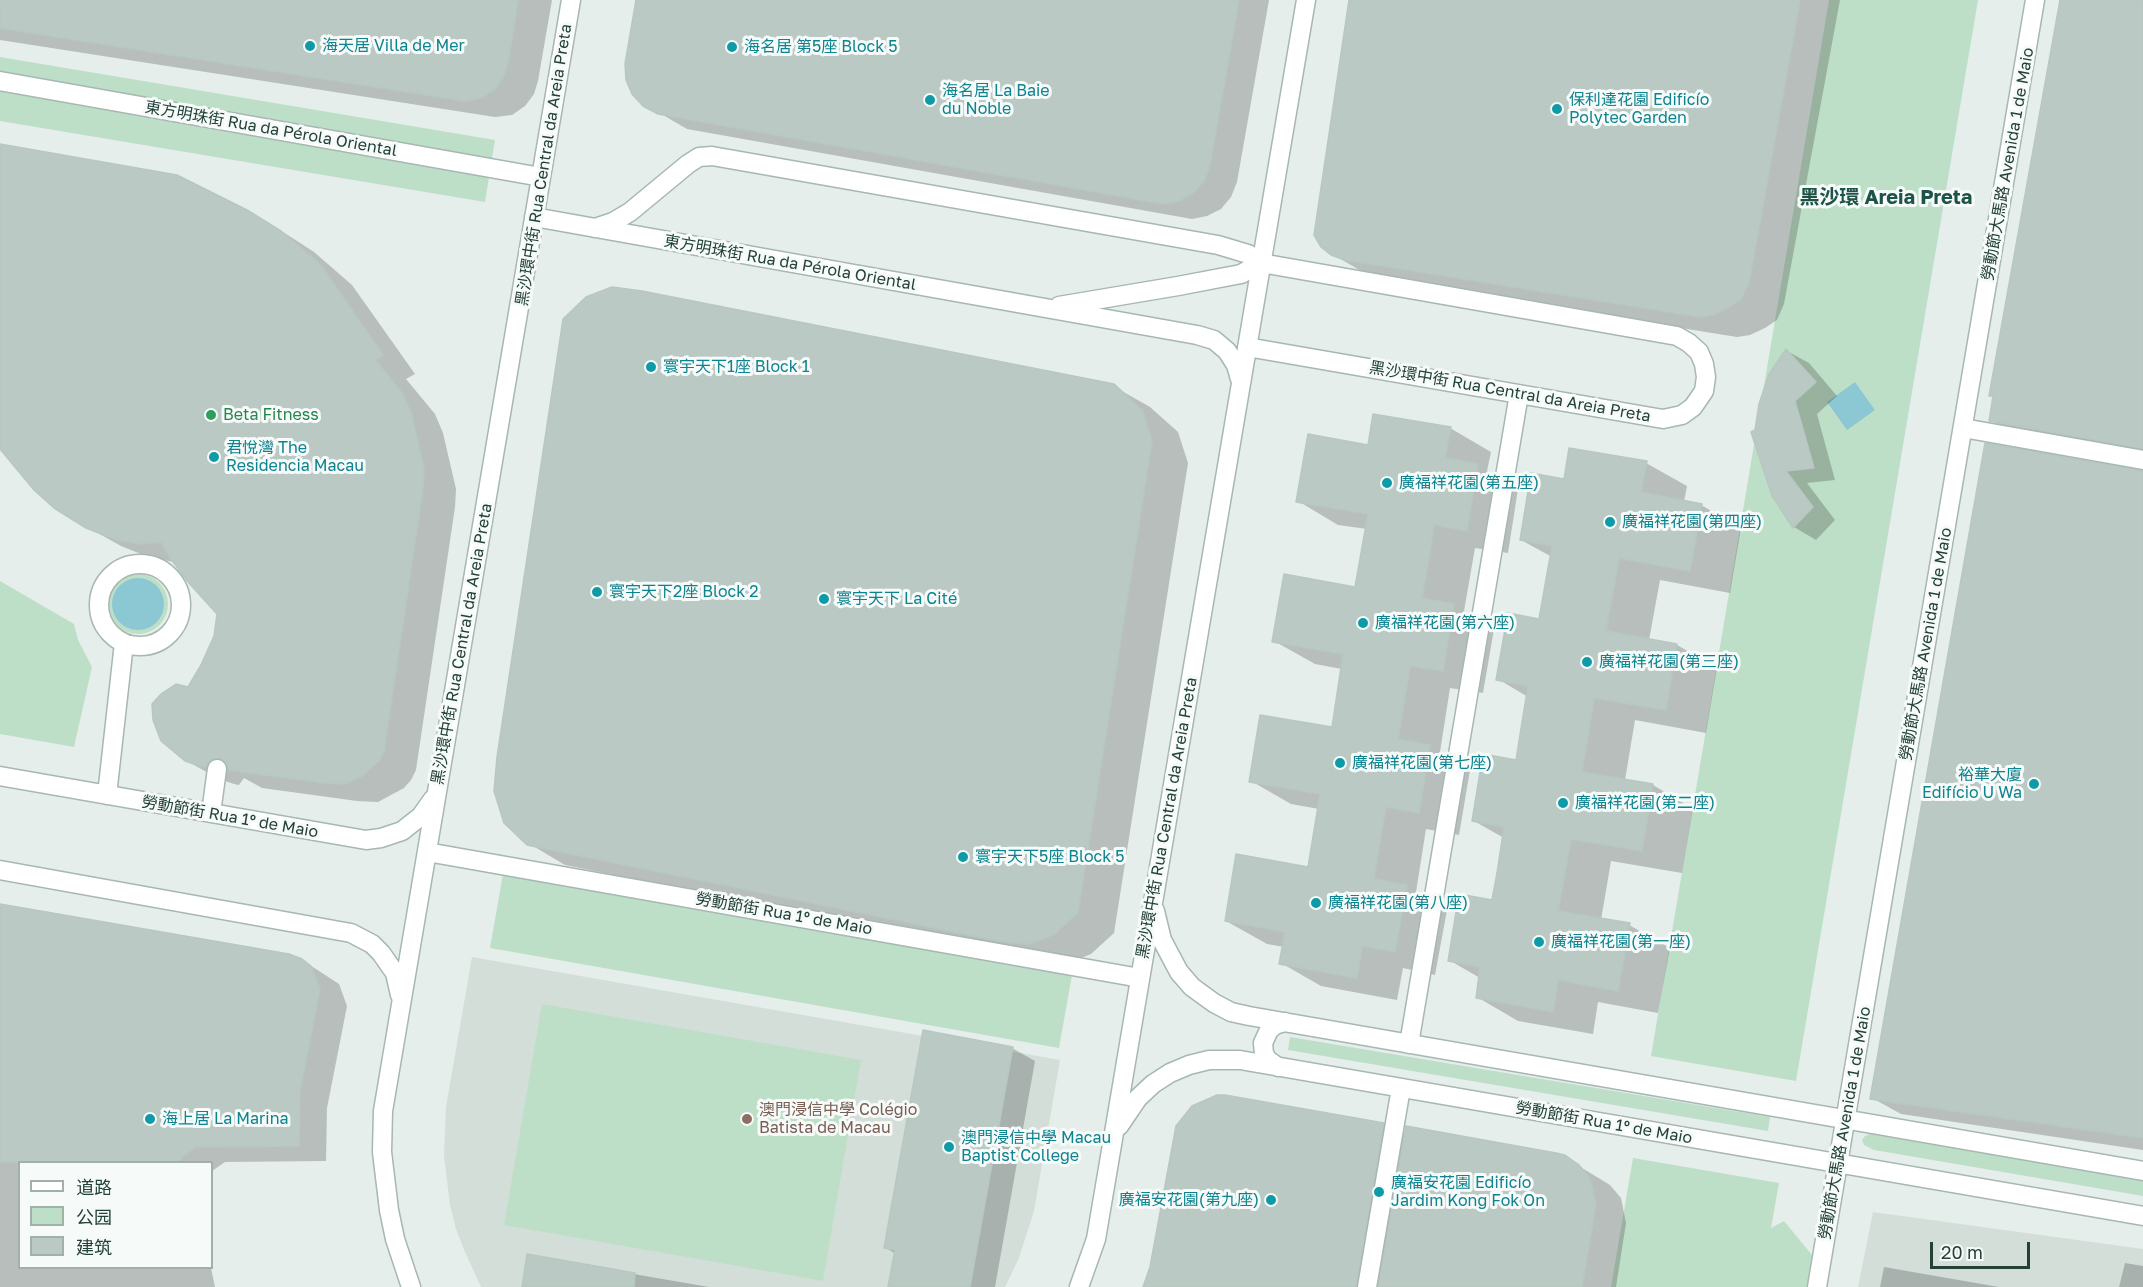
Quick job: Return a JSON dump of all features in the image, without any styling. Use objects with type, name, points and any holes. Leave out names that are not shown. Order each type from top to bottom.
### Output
[{"type":"street","name":"黑沙環中街 Rua Central da Areia Preta","points":[[411,1287],[395,1239],[389,1210],[382,1152],[383,1111],[571,0]]},
{"type":"street","name":"黑沙環中街 Rua Central da Areia Preta","points":[[1079,1287],[1096,1239],[1306,0]]},
{"type":"street","name":"勞動節大馬路 Avenida 1 de Maio","points":[[1817,1287],[2035,0]]},
{"type":"street","name":"東方明珠街 Rua da Pérola Oriental","points":[[0,81],[541,177]]},
{"type":"street","points":[[595,228],[613,222],[630,212],[688,164],[699,158],[712,156],[1218,245],[1248,254],[1261,263]]},
{"type":"street","name":"東方明珠街 Rua da Pérola Oriental","points":[[534,217],[1205,337],[1221,345],[1232,358],[1241,386]]},
{"type":"street","name":"黑沙環中街 Rua Central da Areia Preta","points":[[1247,346],[1670,419],[1682,415],[1698,403],[1704,391],[1706,371],[1699,352],[1677,336],[1261,263]]},
{"type":"street","name":"東方明珠街 Rua da Pérola Oriental","points":[[1046,308],[1241,274],[1261,263]]},
{"type":"street","points":[[1408,1044],[1519,394]]},
{"type":"street","points":[[1963,428],[2143,460]]},
{"type":"street","points":[[142,564],[156,567],[170,577],[178,588],[181,608],[178,621],[170,634],[153,644],[140,646],[124,643],[113,636],[102,620],[99,602],[102,589],[110,577],[128,565],[142,564]]},
{"type":"street","points":[[107,795],[124,643]]},
{"type":"street","points":[[211,813],[218,768]]},
{"type":"street","name":"勞動節街 Rua 1º de Maio","points":[[0,776],[354,838],[381,838],[402,831],[417,821],[429,807],[438,786]]},
{"type":"street","name":"勞動節街 Rua 1º de Maio","points":[[427,852],[1140,978]]},
{"type":"street","points":[[0,870],[351,933],[372,945],[389,963],[399,985],[400,1009]]},
{"type":"street","points":[[1156,885],[1156,913],[1162,940],[1174,965],[1192,987],[1231,1012],[2143,1171]]},
{"type":"street","points":[[1278,1067],[1268,1060],[1263,1050],[1263,1043],[1269,1030],[1285,1022]]},
{"type":"street","name":"勞動節街 Rua 1º de Maio","points":[[1110,1155],[1118,1129],[1127,1112],[1145,1091],[1170,1073],[1189,1065],[1219,1059],[1240,1060],[2143,1216]]},
{"type":"street","points":[[1367,1287],[1401,1088]]},
{"type":"shaded area","name":"澳門浸信中學 Colégio Batista de Macau","points":[[472,957],[1060,1060],[1034,1211],[1019,1258],[1005,1287],[481,1287],[456,1229],[450,1205],[444,1156],[446,1107]]},
{"type":"shaded area","points":[[1873,1212],[2143,1249],[2143,1287],[1858,1287]]},
{"type":"green space","points":[[1829,0],[1978,0],[1796,1081],[1651,1056]]},
{"type":"green space","points":[[0,57],[495,140],[485,202],[0,121]]},
{"type":"green space","points":[[132,574],[144,574],[155,579],[163,587],[168,604],[166,616],[155,629],[144,634],[132,634],[121,629],[113,621],[108,610],[108,598],[113,587],[121,579]]},
{"type":"green space","points":[[0,581],[74,624],[78,640],[92,667],[74,747],[0,734]]},
{"type":"green space","points":[[503,874],[1072,975],[1059,1048],[490,948]]},
{"type":"green space","points":[[542,1004],[861,1060],[823,1281],[504,1225]]},
{"type":"green space","points":[[1290,1037],[1770,1117],[1768,1131],[1288,1050]]},
{"type":"green space","points":[[1870,1134],[2143,1181],[2143,1196],[1874,1150],[1864,1145],[1862,1140]]},
{"type":"green space","points":[[1633,1158],[1779,1183],[1771,1228],[1784,1221],[1812,1255],[1807,1287],[1611,1287]]},
{"type":"water","points":[[1855,382],[1875,410],[1847,430],[1827,402]]},
{"type":"water","points":[[138,578],[148,580],[156,586],[162,594],[164,604],[162,614],[156,622],[148,628],[138,630],[128,628],[120,622],[114,614],[112,604],[114,594],[120,586],[128,580]]},
{"type":"building","name":"海天居 Villa de Mer","points":[[0,0],[518,0],[508,63],[503,77],[495,89],[481,98],[464,101],[0,28]]},
{"type":"building","name":"海名居 La Baie du Noble","points":[[636,0],[1239,0],[1210,165],[1204,181],[1193,193],[1179,201],[1163,204],[658,114],[643,106],[632,94],[626,80],[625,64]]},
{"type":"building","name":"保利達花園 Edificío Polytec Garden","points":[[1349,0],[1800,0],[1749,283],[1741,299],[1713,315],[1700,317],[1345,260],[1331,255],[1321,247],[1314,235]]},
{"type":"building","points":[[2060,0],[2143,0],[2143,449],[1989,421],[1993,396],[1989,396]]},
{"type":"building","name":"君悅灣 The Residencia Macau","points":[[0,144],[177,175],[247,210],[281,231],[320,264],[383,355],[375,360],[403,394],[411,413],[424,469],[384,751],[379,761],[362,776],[345,784],[323,783],[228,770],[224,761],[218,758],[212,759],[206,767],[200,766],[185,761],[161,741],[153,720],[152,704],[161,694],[176,684],[188,687],[214,636],[217,614],[188,582],[161,542],[140,544],[117,540],[86,528],[54,508],[34,490],[0,449]]},
{"type":"building","name":"寰宇天下 La Cité","points":[[612,287],[1114,384],[1142,410],[1152,441],[1078,912],[1055,934],[1029,944],[999,941],[527,845],[504,823],[494,791],[497,757],[563,319],[586,297]]},
{"type":"building","points":[[1786,349],[1816,382],[1795,401],[1814,468],[1786,471],[1813,507],[1793,528],[1772,496],[1751,432],[1755,430],[1759,404],[1769,374]]},
{"type":"building","points":[[1373,414],[1451,427],[1445,458],[1478,464],[1467,531],[1434,525],[1422,598],[1454,604],[1443,671],[1410,666],[1398,739],[1430,745],[1419,813],[1386,807],[1378,853],[1374,879],[1407,885],[1395,952],[1362,946],[1357,978],[1279,964],[1285,932],[1225,921],[1236,854],[1308,867],[1320,794],[1249,782],[1260,715],[1332,727],[1343,654],[1272,642],[1284,574],[1355,587],[1368,514],[1296,502],[1308,434],[1368,445]]},
{"type":"building","name":"裕華大廈 Edifício U Wa","points":[[1985,443],[2143,471],[2143,1138],[1870,1099]]},
{"type":"building","points":[[1569,448],[1647,461],[1641,492],[1702,504],[1690,571],[1619,558],[1606,631],[1677,644],[1666,710],[1594,698],[1582,772],[1653,784],[1642,851],[1571,839],[1558,911],[1630,923],[1618,991],[1558,980],[1553,1012],[1476,998],[1480,967],[1448,961],[1459,894],[1492,900],[1497,873],[1504,827],[1472,821],[1483,754],[1516,760],[1528,686],[1496,680],[1508,613],[1539,619],[1552,546],[1520,540],[1531,473],[1564,479]]},
{"type":"building","name":"海上居 La Marina","points":[[0,904],[289,954],[302,959],[311,966],[320,989],[300,1091],[299,1146],[196,1147],[180,1161],[0,1162]]},
{"type":"building","name":"澳門浸信中學 Macau Baptist College","points":[[923,1030],[1013,1047],[970,1287],[888,1287],[895,1250],[884,1248]]},
{"type":"building","points":[[1217,1095],[1384,1123],[1356,1287],[1143,1287],[1150,1267],[1176,1126],[1192,1106]]},
{"type":"building","points":[[1406,1126],[1565,1155],[1579,1165],[1590,1179],[1596,1204],[1582,1287],[1378,1287]]},
{"type":"building","points":[[527,1254],[635,1273],[634,1287],[522,1287]]},
{"type":"place","name":"海天居 Villa de Mer","points":[[310,46]]},
{"type":"place","name":"海名居 第5座 Block 5","points":[[732,47]]},
{"type":"place","name":"海名居 La Baie du Noble","points":[[930,100]]},
{"type":"place","name":"保利達花園 Edificío Polytec Garden","points":[[1557,109]]},
{"type":"place","name":"寰宇天下1座 Block 1","points":[[651,367]]},
{"type":"place","name":"Beta Fitness","points":[[211,415]]},
{"type":"place","name":"君悅灣 The Residencia Macau","points":[[214,457]]},
{"type":"place","name":"廣福祥花園(第五座)","points":[[1387,483]]},
{"type":"place","name":"廣福祥花園(第四座)","points":[[1610,522]]},
{"type":"place","name":"寰宇天下2座 Block 2","points":[[597,592]]},
{"type":"place","name":"寰宇天下 La Cité","points":[[824,599]]},
{"type":"place","name":"廣福祥花園(第六座)","points":[[1363,623]]},
{"type":"place","name":"廣福祥花園(第三座)","points":[[1587,662]]},
{"type":"place","name":"廣福祥花園(第七座)","points":[[1340,763]]},
{"type":"place","name":"裕華大廈 Edifício U Wa","points":[[2034,784]]},
{"type":"place","name":"廣福祥花園(第二座)","points":[[1563,803]]},
{"type":"place","name":"寰宇天下5座 Block 5","points":[[963,857]]},
{"type":"place","name":"廣福祥花園(第八座)","points":[[1316,903]]},
{"type":"place","name":"廣福祥花園(第一座)","points":[[1539,942]]},
{"type":"place","name":"海上居 La Marina","points":[[150,1119]]},
{"type":"place","name":"澳門浸信中學 Colégio Batista de Macau","points":[[747,1119]]},
{"type":"place","name":"澳門浸信中學 Macau Baptist College","points":[[949,1147]]},
{"type":"place","name":"廣福安花園 Edificío Jardim Kong Fok On","points":[[1379,1192]]},
{"type":"place","name":"廣福安花園(第九座)","points":[[1271,1200]]},
{"type":"district","name":"黑沙環 Areia Preta","points":[[1886,198]]}]
